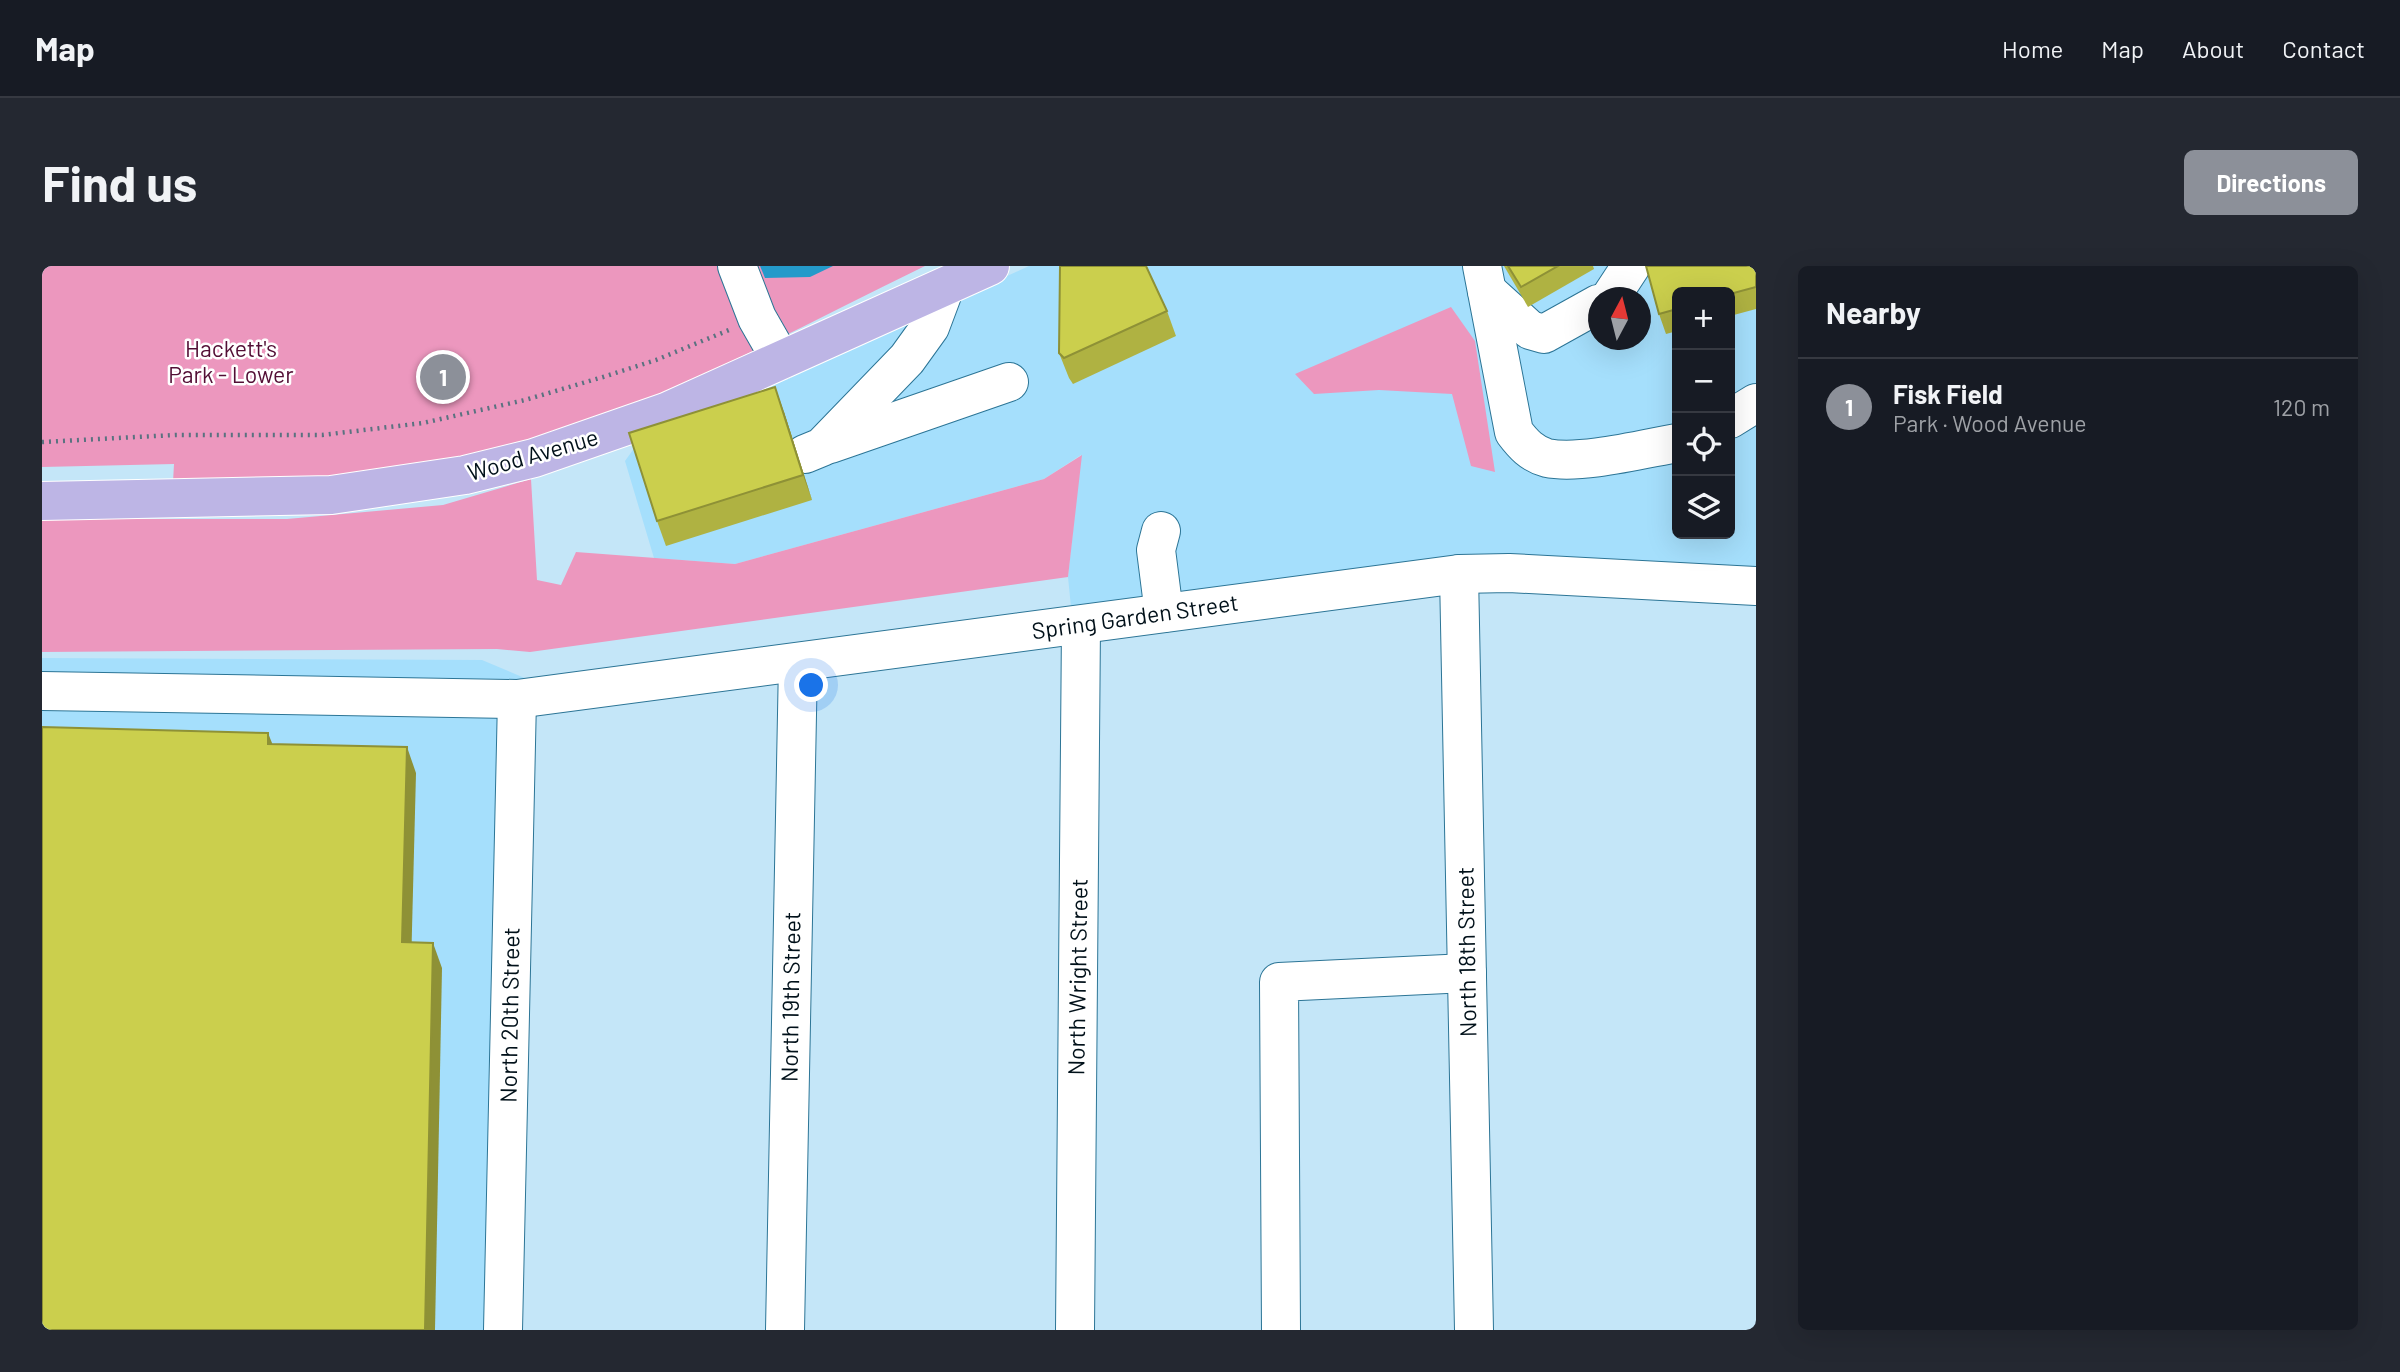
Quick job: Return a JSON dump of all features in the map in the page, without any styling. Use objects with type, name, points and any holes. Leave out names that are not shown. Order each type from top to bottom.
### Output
[{"type":"main road","name":"Wood Avenue","points":[[42,501],[331,495],[465,475],[606,434],[666,412],[990,266]]},
{"type":"street","points":[[737,266],[757,318],[781,360]]},
{"type":"street","points":[[1617,287],[1631,266]]},
{"type":"street","points":[[1484,278],[1530,330],[1544,334],[1588,310]]},
{"type":"street","points":[[1484,278],[1514,432],[1526,448],[1548,458],[1592,457],[1672,444]]},
{"type":"street","points":[[945,286],[930,327],[907,359],[813,450],[1009,382]]},
{"type":"street","points":[[1735,416],[1756,403]]},
{"type":"street","points":[[1161,531],[1156,550],[1164,613]]},
{"type":"street","name":"Spring Garden Street","points":[[42,691],[517,699],[1459,573],[1509,573],[1756,586]]},
{"type":"street","name":"North 18th Street","points":[[1459,573],[1474,1330]]},
{"type":"street","name":"North Wright Street","points":[[1075,1330],[1081,625]]},
{"type":"street","name":"North 19th Street","points":[[785,1330],[798,663]]},
{"type":"street","name":"North 20th Street","points":[[503,1330],[517,699]]},
{"type":"street","points":[[1281,1330],[1279,982],[1467,974]]},
{"type":"path","points":[[42,442],[175,435],[322,435],[423,423],[525,400],[603,377],[656,360],[757,318]]},
{"type":"shaded area","points":[[760,266],[833,266],[810,277],[765,278]]},
{"type":"shaded area","points":[[1029,266],[1756,266],[1756,584],[1439,566],[1071,607],[1068,577],[1081,455],[1044,479],[735,564],[654,558],[625,461],[635,447]]},
{"type":"shaded area","points":[[42,658],[482,660],[534,682],[514,1330],[42,1330]]},
{"type":"green space","name":"Hackett's Park - Lower","points":[[42,266],[925,266],[693,379],[573,428],[512,447],[449,462],[380,472],[311,478],[173,482],[174,464],[42,467]]},
{"type":"green space","points":[[1451,307],[1475,341],[1495,472],[1471,466],[1452,394],[1379,390],[1314,394],[1295,374]]},
{"type":"green space","points":[[1082,455],[1068,577],[530,652],[497,649],[42,652],[42,519],[287,519],[443,505],[531,479],[537,580],[561,585],[576,552],[735,564],[1044,479]]},
{"type":"building","points":[[1060,266],[1146,266],[1167,311],[1064,358],[1059,353]]},
{"type":"building","points":[[1508,266],[1558,266],[1521,287]]},
{"type":"building","points":[[1646,266],[1756,266],[1756,287],[1735,293],[1735,287],[1672,287],[1672,310],[1659,314]]},
{"type":"building","points":[[775,387],[803,475],[657,521],[629,433]]},
{"type":"building","points":[[42,727],[268,733],[268,744],[407,747],[402,942],[433,943],[425,1330],[42,1330]]},
{"type":"place","name":"Fisk Field","points":[[443,377]]}]
